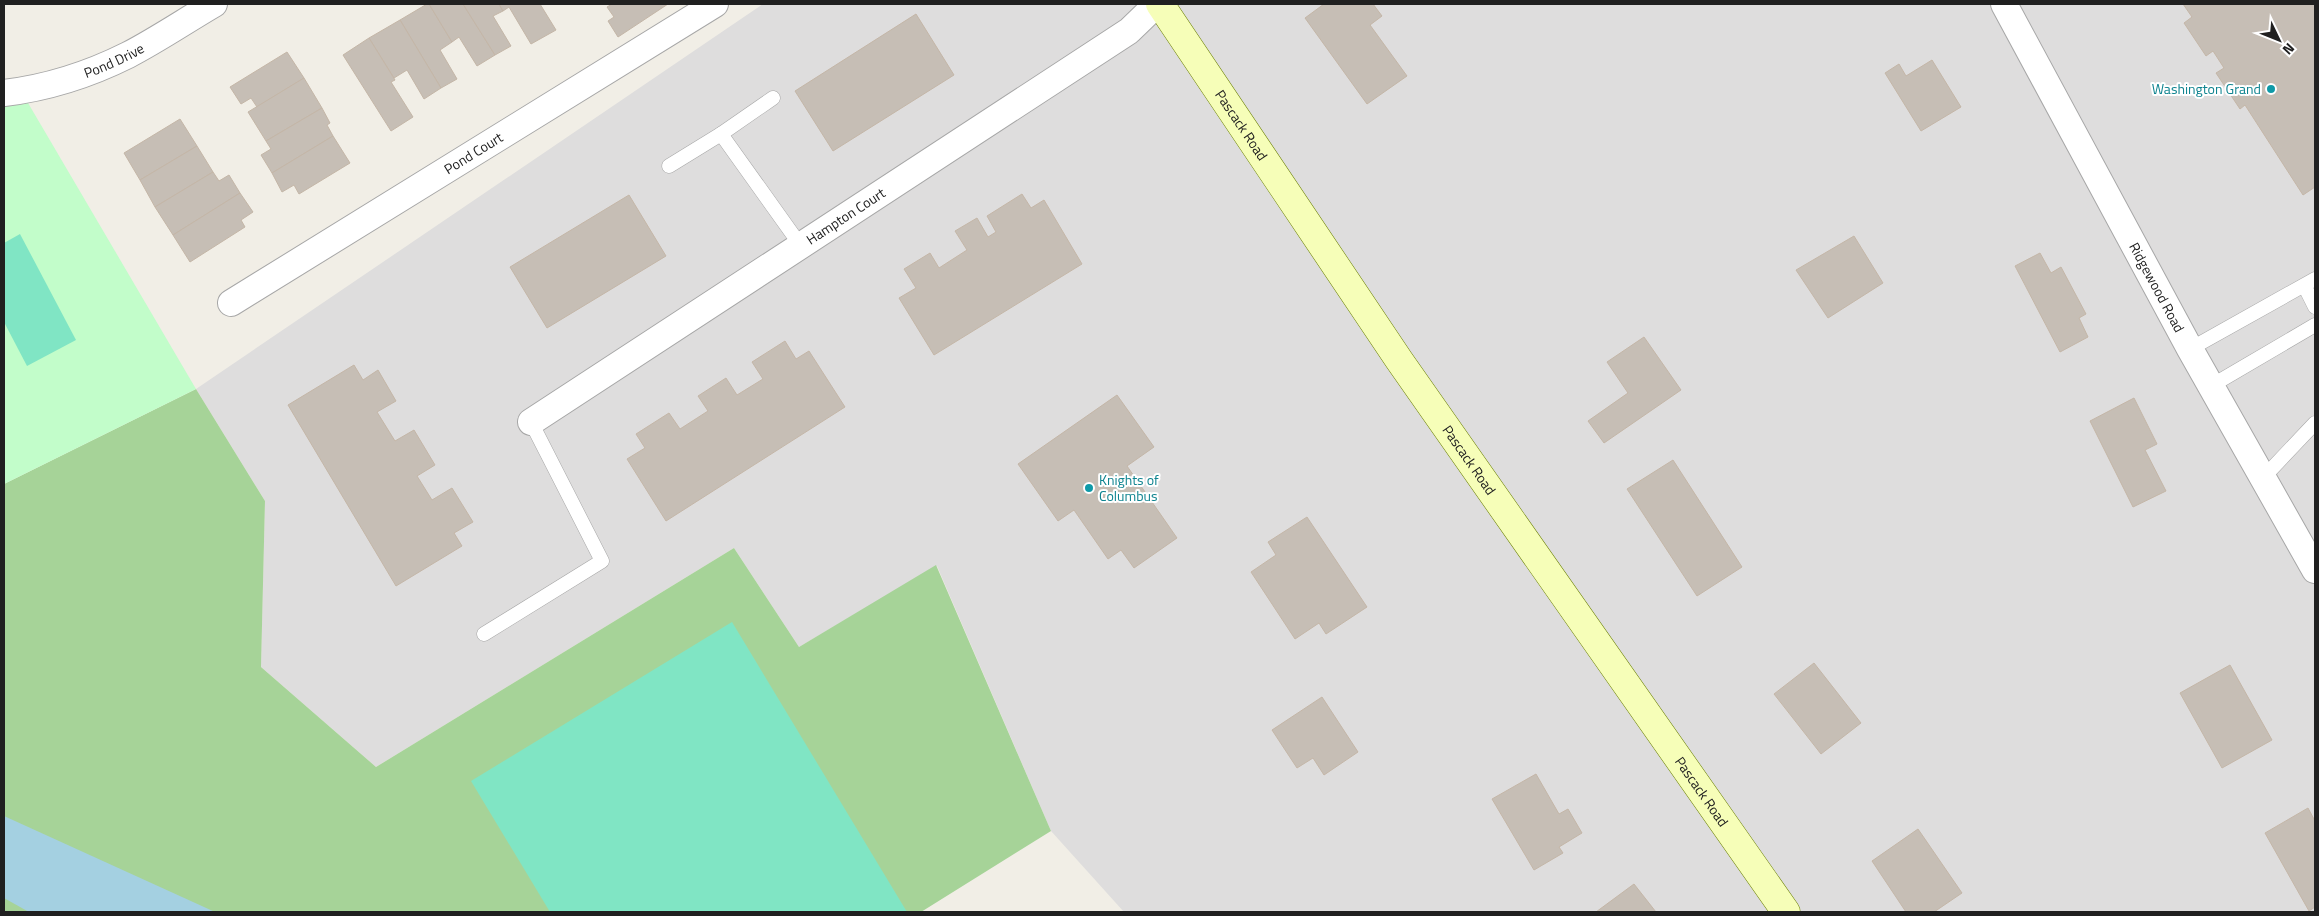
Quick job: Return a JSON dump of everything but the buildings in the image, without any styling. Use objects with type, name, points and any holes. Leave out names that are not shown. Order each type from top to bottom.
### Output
[{"type":"main road","name":"Pascack Road","points":[[1158,4],[1399,360],[1786,912]]},
{"type":"street","name":"Pond Drive","points":[[4,93],[21,91],[73,78],[128,55],[214,4]]},
{"type":"street","name":"Pond Court","points":[[231,303],[715,4]]},
{"type":"street","name":"Hampton Court","points":[[531,422],[1129,31],[1158,4]]},
{"type":"street","name":"Ridgewood Road","points":[[2004,4],[2190,349],[2315,570]]},
{"type":"lane","points":[[669,166],[721,134],[773,98]]},
{"type":"lane","points":[[721,134],[801,246]]},
{"type":"lane","points":[[2190,349],[2310,283],[2315,307]]},
{"type":"lane","points":[[2211,386],[2315,325]]},
{"type":"lane","points":[[484,634],[602,561],[531,422]]},
{"type":"lane","points":[[2263,478],[2315,423]]},
{"type":"shaded area","points":[[763,4],[2315,4],[2315,912],[1124,912],[1051,831],[937,566],[799,647],[734,548],[376,767],[261,667],[265,501],[196,389]]},
{"type":"green space","points":[[21,91],[196,389],[4,484],[4,93]]},
{"type":"green space","points":[[20,234],[76,340],[27,366],[4,322],[4,243]]},
{"type":"green space","points":[[196,389],[265,501],[261,667],[376,767],[734,548],[799,647],[936,565],[1051,831],[921,912],[4,912],[4,484]]},
{"type":"green space","points":[[732,622],[907,912],[550,912],[471,781]]},
{"type":"water","points":[[4,816],[215,912],[29,912],[4,898]]},
{"type":"place","name":"Washington Grand","points":[[2271,89]]},
{"type":"place","name":"Knights of Columbus","points":[[1089,488]]}]
